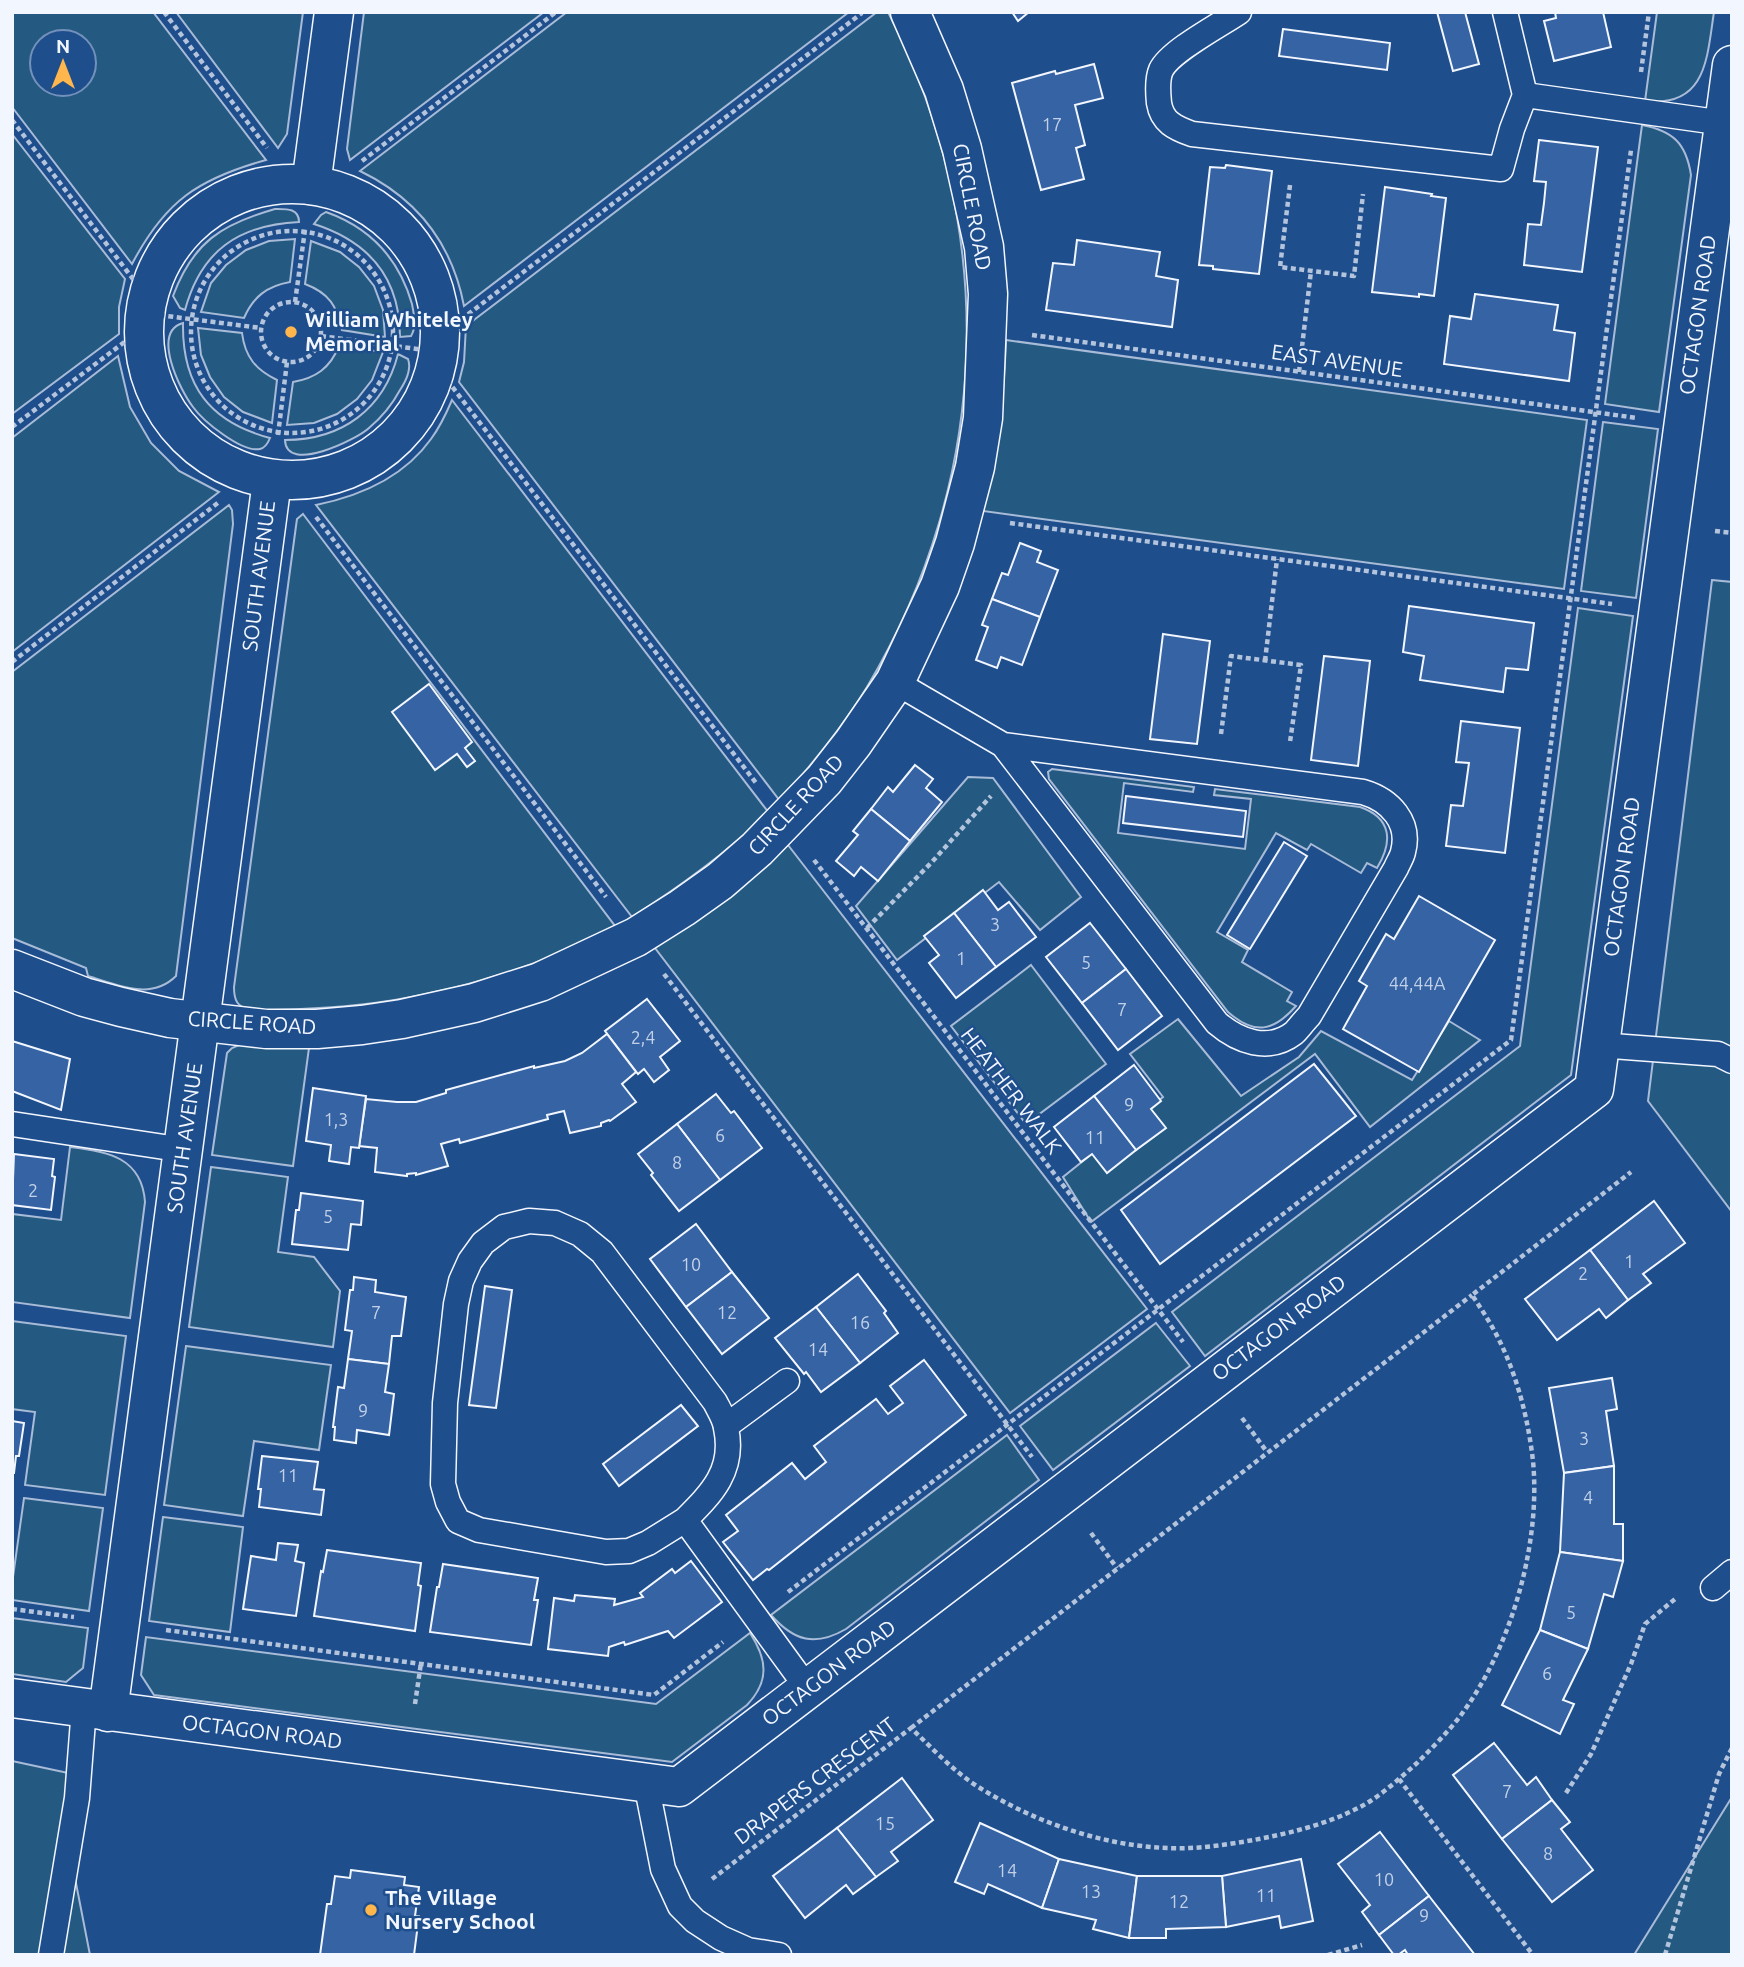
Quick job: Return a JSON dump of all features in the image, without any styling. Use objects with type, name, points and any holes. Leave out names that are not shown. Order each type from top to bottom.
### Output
[{"type":"street","points":[[311,185],[334,12]]},
{"type":"street","name":"CIRCLE ROAD","points":[[12,968],[85,997],[170,1018],[266,1029],[317,1029],[414,1016],[474,1003],[540,982],[636,937],[720,881],[785,822],[824,780],[895,682],[940,586],[975,467],[983,418],[988,294],[984,247],[973,192],[944,90],[910,12]]},
{"type":"street","name":"OCTAGON ROAD","points":[[12,1698],[679,1787],[1594,1089],[1732,65]]},
{"type":"street","points":[[264,185],[311,185],[356,198],[394,224],[423,261],[438,305],[439,351],[426,397],[400,435],[363,463],[319,479],[271,479],[227,467],[188,440],[160,403],[144,359],[144,312],[157,268],[183,229],[220,202],[264,185]]},
{"type":"street","name":"SOUTH AVENUE","points":[[96,1710],[120,1623],[271,479]]},
{"type":"lane","points":[[1239,12],[1170,57],[1161,71],[1158,93],[1160,109],[1166,121],[1176,129],[1192,134],[1501,169],[1525,95],[1505,12]]},
{"type":"lane","points":[[1525,95],[1724,123]]},
{"type":"lane","points":[[895,682],[1003,745],[1378,796],[1389,804],[1400,819],[1404,834],[1403,851],[1309,1016],[1292,1034],[1270,1043],[1248,1042],[1231,1035],[1217,1023],[1003,745]]},
{"type":"lane","points":[[1599,1045],[1718,1054],[1732,1061]]},
{"type":"lane","points":[[12,1124],[184,1150]]},
{"type":"lane","points":[[528,1221],[555,1223],[580,1234],[602,1252],[715,1402],[726,1426],[728,1452],[723,1475],[710,1495],[685,1520],[629,1551],[606,1552],[479,1530],[457,1521],[443,1484],[444,1403],[456,1304],[461,1281],[470,1261],[484,1243],[504,1227],[528,1221]]},
{"type":"lane","points":[[726,1426],[787,1381]]},
{"type":"lane","points":[[685,1520],[808,1689]]},
{"type":"lane","points":[[1713,1587],[1732,1572]]},
{"type":"lane","points":[[51,1955],[77,1798],[96,1710]]},
{"type":"lane","points":[[646,1783],[663,1869],[680,1906],[695,1921],[721,1938],[748,1950],[779,1955]]},
{"type":"path","points":[[164,12],[311,185]]},
{"type":"path","points":[[295,302],[311,185],[556,12]]},
{"type":"path","points":[[321,336],[439,351],[863,12]]},
{"type":"path","points":[[12,1609],[654,1695],[1511,1040],[1649,12]]},
{"type":"path","points":[[12,120],[144,312],[261,328]]},
{"type":"path","points":[[1295,146],[1280,267],[1354,276],[1368,154]]},
{"type":"path","points":[[278,231],[305,231],[331,238],[354,251],[372,270],[386,292],[393,319],[393,345],[386,371],[373,393],[354,412],[331,426],[305,433],[278,433],[253,426],[230,413],[211,394],[197,371],[190,346],[190,319],[197,293],[211,270],[229,251],[252,239],[278,231]]},
{"type":"path","points":[[1299,372],[1311,271]]},
{"type":"path","points":[[295,302],[306,306],[314,314],[320,324],[321,336],[309,355],[299,361],[287,362],[267,351],[261,328],[273,309],[283,303],[295,302]]},
{"type":"path","points":[[12,427],[144,312]]},
{"type":"path","name":"EAST AVENUE","points":[[987,329],[1683,424]]},
{"type":"path","name":"HEATHER WALK","points":[[439,351],[785,822],[1212,1380]]},
{"type":"path","points":[[12,662],[271,479],[287,362]]},
{"type":"path","points":[[271,479],[636,937],[1062,1495]]},
{"type":"path","points":[[962,517],[1658,610]]},
{"type":"path","points":[[1265,661],[1278,559]]},
{"type":"path","points":[[1216,773],[1231,656],[1301,665],[1285,782]]},
{"type":"path","points":[[867,928],[932,862],[1018,766]]},
{"type":"path","points":[[911,1728],[1631,1172]]},
{"type":"path","name":"DRAPERS CRESCENT","points":[[680,1906],[911,1728],[943,1759],[978,1787],[1018,1809],[1058,1826],[1101,1839],[1144,1847],[1189,1849],[1234,1844],[1321,1824],[1363,1805],[1399,1779],[1432,1748],[1461,1714],[1485,1676],[1505,1635],[1520,1593],[1529,1550],[1534,1506],[1533,1462],[1525,1418],[1514,1374],[1505,1353],[1472,1295]]},
{"type":"path","points":[[1566,1793],[1591,1754],[1631,1664],[1645,1623],[1702,1578],[1713,1587]]},
{"type":"path","points":[[1665,1955],[1719,1774],[1732,1748]]},
{"type":"path","points":[[1399,1779],[1533,1955]]},
{"type":"path","points":[[1328,1955],[1362,1945]]},
{"type":"shaded area","points":[[12,12],[153,12],[266,160],[221,175],[186,196],[157,224],[132,264],[12,107]]},
{"type":"shaded area","points":[[176,12],[303,12],[287,134],[278,148]]},
{"type":"shaded area","points":[[364,12],[544,12],[350,160],[347,149]]},
{"type":"shaded area","points":[[567,12],[849,12],[464,306],[451,262],[429,225],[399,195],[360,171]]},
{"type":"shaded area","points":[[877,12],[888,12],[924,95],[950,180],[964,266],[966,352],[958,439],[939,524],[908,607],[867,687],[826,746],[780,801],[459,382],[464,362],[466,326]]},
{"type":"shaded area","points":[[1657,12],[1714,12],[1705,62],[1692,88],[1681,96],[1665,101],[1645,101]]},
{"type":"shaded area","points":[[1642,125],[1662,131],[1676,140],[1686,155],[1691,175],[1659,412],[1605,404]]},
{"type":"shaded area","points":[[12,134],[125,279],[119,307],[119,334],[12,414]]},
{"type":"shaded area","points":[[275,209],[294,212],[299,222],[258,229],[225,245],[201,272],[185,310],[180,308],[173,296],[181,277],[200,249],[212,238],[240,221]]},
{"type":"shaded area","points":[[326,212],[370,236],[391,259],[412,304],[414,324],[411,336],[400,337],[399,316],[394,297],[388,280],[378,265],[351,241],[314,224]]},
{"type":"shaded area","points":[[295,239],[290,282],[274,286],[262,294],[244,318],[201,312],[211,283],[226,265],[246,250],[269,241]]},
{"type":"shaded area","points":[[311,241],[340,252],[359,267],[374,286],[383,310],[385,337],[342,330],[331,301],[305,284]]},
{"type":"shaded area","points":[[183,323],[184,345],[194,383],[216,411],[231,422],[270,438],[263,448],[243,446],[224,435],[198,413],[188,399],[171,362],[169,349],[169,338],[174,328]]},
{"type":"shaded area","points":[[198,328],[242,333],[253,362],[277,380],[272,423],[243,412],[224,397],[210,377],[201,355]]},
{"type":"shaded area","points":[[1006,340],[1587,420],[1564,589],[983,511],[999,426]]},
{"type":"shaded area","points":[[339,346],[383,352],[372,380],[357,399],[337,414],[314,423],[287,425],[293,382],[309,378],[321,371]]},
{"type":"shaded area","points":[[398,354],[408,359],[408,375],[390,406],[369,428],[351,440],[322,451],[297,454],[288,450],[285,440],[306,439],[325,434],[358,418],[382,391]]},
{"type":"shaded area","points":[[118,356],[130,407],[151,443],[179,471],[219,492],[12,652],[12,438]]},
{"type":"shaded area","points":[[452,400],[769,813],[703,868],[632,917],[316,505],[365,490],[408,464],[434,434]]},
{"type":"shaded area","points":[[1603,422],[1658,429],[1636,598],[1581,591]]},
{"type":"shaded area","points":[[229,505],[233,524],[176,976],[156,988],[122,987],[88,976],[86,968],[12,938],[12,672]]},
{"type":"shaded area","points":[[303,514],[615,926],[532,964],[427,994],[324,1008],[250,1010],[237,1002],[234,987],[296,526],[297,519]]},
{"type":"shaded area","points":[[1712,580],[1732,582],[1732,1212],[1648,1101]]},
{"type":"shaded area","points":[[1578,608],[1633,616],[1571,1075],[1205,1356],[1172,1312],[1520,1046]]},
{"type":"shaded area","points":[[1052,769],[1194,787],[1193,792],[1124,783],[1118,833],[1245,849],[1251,799],[1214,795],[1215,789],[1360,807],[1371,812],[1384,824],[1386,849],[1377,868],[1367,863],[1361,873],[1311,844],[1307,850],[1276,833],[1217,932],[1248,950],[1242,962],[1292,992],[1287,1001],[1296,1006],[1272,1025],[1247,1025],[1228,1012],[1049,779],[1048,772]]},
{"type":"shaded area","points":[[968,777],[993,778],[1081,897],[1040,930],[999,882],[897,960],[856,906]]},
{"type":"shaded area","points":[[788,845],[1147,1309],[1010,1413],[655,948],[758,873]]},
{"type":"shaded area","points":[[1031,965],[1106,1064],[1026,1124],[951,1026]]},
{"type":"shaded area","points":[[1178,1019],[1241,1096],[1299,1057],[1321,1031],[1412,1080],[1449,1021],[1480,1040],[1370,1127],[1315,1054],[1091,1222],[1063,1177],[1163,1097],[1130,1054]]},
{"type":"shaded area","points":[[239,1045],[309,1048],[293,1166],[212,1155],[227,1053]]},
{"type":"shaded area","points":[[70,1147],[97,1151],[121,1160],[137,1175],[142,1187],[145,1202],[130,1318],[12,1302],[12,1214],[61,1220]]},
{"type":"shaded area","points":[[211,1167],[288,1177],[278,1252],[314,1257],[340,1291],[333,1347],[189,1327]]},
{"type":"shaded area","points":[[12,1321],[126,1336],[105,1495],[25,1485],[35,1412],[12,1409]]},
{"type":"shaded area","points":[[1156,1323],[1190,1366],[1053,1470],[1020,1426]]},
{"type":"shaded area","points":[[186,1346],[331,1365],[319,1450],[254,1441],[243,1516],[164,1505]]},
{"type":"shaded area","points":[[1007,1435],[1039,1480],[846,1629],[824,1638],[805,1638],[788,1631],[771,1615]]},
{"type":"shaded area","points":[[24,1498],[103,1508],[89,1611],[12,1600]]},
{"type":"shaded area","points":[[163,1517],[243,1527],[230,1632],[149,1621]]},
{"type":"shaded area","points":[[12,1618],[88,1628],[83,1668],[66,1682],[12,1674]]},
{"type":"shaded area","points":[[750,1633],[763,1661],[760,1687],[747,1705],[672,1762],[154,1695],[141,1675],[146,1637],[656,1704]]},
{"type":"shaded area","points":[[12,1761],[87,1777],[74,1873],[90,1955],[12,1955]]},
{"type":"shaded area","points":[[1732,1797],[1732,1955],[1634,1955]]},
{"type":"building","points":[[1012,12],[1029,12],[1018,21]]},
{"type":"building","points":[[1437,12],[1465,12],[1479,64],[1453,71]]},
{"type":"building","points":[[1555,12],[1603,12],[1611,47],[1554,61],[1544,21],[1556,18]]},
{"type":"building","points":[[1283,29],[1390,43],[1387,70],[1279,56]]},
{"type":"building","points":[[1094,64],[1103,98],[1075,105],[1085,145],[1076,148],[1084,179],[1041,190],[1012,83]]},
{"type":"building","points":[[1539,140],[1598,147],[1582,272],[1524,265],[1528,224],[1541,225],[1544,203],[1546,182],[1534,181]]},
{"type":"building","points":[[1226,165],[1272,171],[1259,274],[1199,265],[1210,167],[1225,168]]},
{"type":"building","points":[[1385,187],[1446,198],[1434,296],[1372,292]]},
{"type":"building","points":[[1077,240],[1160,252],[1156,276],[1178,280],[1172,327],[1046,310],[1053,263],[1074,265]]},
{"type":"building","points":[[1475,294],[1558,305],[1554,330],[1575,333],[1569,381],[1444,364],[1450,316],[1471,319]]},
{"type":"building","points":[[1020,543],[1041,551],[1037,562],[1058,570],[1040,617],[992,599],[1002,573],[1008,575]]},
{"type":"building","points":[[992,599],[1040,617],[1022,665],[1001,657],[997,668],[976,660],[988,627],[982,625]]},
{"type":"building","points":[[1409,606],[1534,623],[1528,670],[1506,668],[1503,692],[1420,680],[1424,656],[1403,652]]},
{"type":"building","points":[[1163,634],[1210,641],[1197,744],[1150,739]]},
{"type":"building","points":[[1324,656],[1370,661],[1358,766],[1311,760]]},
{"type":"building","points":[[429,684],[472,742],[465,748],[475,761],[467,767],[457,754],[435,770],[392,712]]},
{"type":"building","points":[[1461,721],[1520,728],[1505,853],[1446,846],[1451,805],[1463,806],[1469,763],[1456,762]]},
{"type":"building","points":[[915,765],[933,779],[926,788],[942,802],[910,841],[871,809],[888,787],[893,792]]},
{"type":"building","points":[[1126,796],[1246,811],[1243,837],[1123,823]]},
{"type":"building","points":[[871,809],[910,841],[878,881],[861,867],[854,876],[836,861],[858,835],[853,831]]},
{"type":"building","points":[[1284,842],[1307,856],[1250,949],[1227,935]]},
{"type":"building","points":[[983,890],[998,910],[1009,902],[1036,937],[996,967],[954,913]]},
{"type":"building","points":[[1419,896],[1495,940],[1419,1072],[1343,1029],[1367,986],[1359,981],[1386,934],[1394,939]]},
{"type":"building","points":[[954,913],[996,967],[956,998],[929,963],[939,955],[924,936]]},
{"type":"building","points":[[1090,923],[1126,969],[1082,1003],[1046,957]]},
{"type":"building","points":[[1126,969],[1162,1016],[1118,1050],[1082,1003]]},
{"type":"building","points":[[647,999],[680,1041],[660,1057],[669,1070],[654,1082],[644,1069],[638,1074],[605,1031]]},
{"type":"building","points":[[607,1034],[636,1072],[622,1084],[636,1102],[610,1121],[601,1123],[601,1126],[570,1133],[564,1111],[547,1115],[548,1119],[460,1143],[459,1139],[441,1144],[448,1166],[407,1176],[375,1172],[377,1148],[359,1146],[366,1099],[416,1102],[446,1093],[446,1090],[534,1066],[565,1061],[582,1053]]},
{"type":"building","points":[[12,1041],[70,1059],[61,1110],[12,1091]]},
{"type":"building","points":[[1314,1064],[1356,1116],[1160,1264],[1121,1210]]},
{"type":"building","points":[[1134,1065],[1161,1101],[1151,1109],[1166,1128],[1136,1150],[1094,1096]]},
{"type":"building","points":[[313,1088],[366,1096],[359,1148],[351,1147],[349,1164],[329,1161],[331,1145],[306,1141]]},
{"type":"building","points":[[716,1094],[731,1113],[734,1111],[762,1148],[720,1180],[677,1124]]},
{"type":"building","points":[[1094,1096],[1136,1150],[1107,1173],[1092,1154],[1081,1162],[1054,1127]]},
{"type":"building","points":[[677,1124],[720,1180],[679,1211],[638,1154]]},
{"type":"building","points":[[14,1154],[54,1159],[51,1210],[12,1205]]},
{"type":"building","points":[[301,1193],[363,1201],[361,1225],[351,1224],[348,1250],[292,1244]]},
{"type":"building","points":[[1654,1201],[1685,1243],[1643,1274],[1651,1283],[1628,1300],[1590,1250]]},
{"type":"building","points":[[696,1224],[732,1272],[686,1307],[650,1259]]},
{"type":"building","points":[[1590,1250],[1628,1300],[1606,1318],[1599,1309],[1557,1340],[1525,1299]]},
{"type":"building","points":[[732,1272],[769,1318],[722,1354],[686,1307]]},
{"type":"building","points":[[858,1274],[886,1311],[884,1313],[898,1333],[860,1363],[816,1307]]},
{"type":"building","points":[[354,1277],[376,1280],[375,1292],[406,1297],[401,1336],[392,1336],[389,1364],[348,1359],[352,1331],[345,1330]]},
{"type":"building","points":[[485,1286],[512,1290],[496,1408],[469,1405]]},
{"type":"building","points":[[816,1307],[860,1363],[821,1392],[775,1338]]},
{"type":"building","points":[[348,1359],[389,1364],[385,1392],[394,1394],[389,1435],[357,1430],[356,1443],[334,1440],[338,1387],[344,1388]]},
{"type":"building","points":[[924,1360],[966,1415],[753,1580],[723,1542],[738,1531],[726,1515],[792,1463],[805,1479],[826,1462],[814,1446],[876,1399],[888,1414],[903,1403],[890,1386]]},
{"type":"building","points":[[1612,1378],[1617,1409],[1606,1411],[1614,1466],[1564,1473],[1549,1388]]},
{"type":"building","points":[[681,1405],[698,1426],[619,1486],[603,1464]]},
{"type":"building","points":[[12,1421],[24,1423],[14,1473],[12,1473]]},
{"type":"building","points":[[262,1456],[318,1462],[314,1489],[324,1490],[321,1515],[259,1507]]},
{"type":"building","points":[[1614,1466],[1614,1524],[1623,1524],[1623,1561],[1560,1552],[1564,1473]]},
{"type":"building","points":[[278,1543],[298,1545],[295,1561],[304,1563],[296,1616],[243,1609],[251,1556],[276,1560]]},
{"type":"building","points":[[327,1550],[421,1563],[415,1631],[314,1616]]},
{"type":"building","points":[[1560,1552],[1623,1561],[1613,1597],[1604,1594],[1588,1649],[1540,1630]]},
{"type":"building","points":[[691,1561],[722,1602],[674,1638],[668,1631],[625,1645],[624,1642],[609,1647],[608,1656],[548,1649],[554,1598],[574,1601],[575,1595],[615,1599],[614,1605],[643,1597],[640,1593],[672,1569],[675,1573]]},
{"type":"building","points":[[443,1564],[538,1578],[534,1600],[538,1600],[531,1645],[430,1632]]},
{"type":"building","points":[[1540,1630],[1588,1649],[1563,1700],[1574,1704],[1560,1734],[1502,1705]]},
{"type":"building","points":[[1494,1743],[1527,1785],[1536,1777],[1552,1800],[1502,1839],[1453,1775]]},
{"type":"building","points":[[902,1778],[933,1820],[891,1852],[898,1861],[876,1877],[837,1828]]},
{"type":"building","points":[[1552,1800],[1570,1822],[1561,1829],[1593,1870],[1552,1902],[1502,1839]]},
{"type":"building","points":[[980,1823],[1059,1859],[1042,1908],[988,1884],[984,1894],[955,1882]]},
{"type":"building","points":[[837,1828],[876,1877],[853,1894],[846,1885],[805,1918],[773,1876]]},
{"type":"building","points":[[1380,1832],[1429,1896],[1379,1935],[1362,1912],[1370,1905],[1338,1864]]},
{"type":"building","points":[[1059,1859],[1137,1876],[1129,1938],[1093,1929],[1096,1920],[1042,1908]]},
{"type":"building","points":[[1301,1859],[1313,1921],[1281,1928],[1279,1916],[1226,1927],[1222,1876]]},
{"type":"building","name":"The Village Nursery School","points":[[351,1870],[405,1877],[404,1885],[419,1887],[415,1916],[419,1916],[414,1955],[320,1955],[327,1904],[331,1904],[335,1876],[350,1878]]},
{"type":"building","points":[[1137,1876],[1222,1876],[1226,1927],[1166,1929],[1166,1938],[1129,1938]]},
{"type":"building","points":[[1429,1896],[1475,1955],[1408,1955],[1405,1950],[1394,1955],[1379,1935]]},
{"type":"place","name":"William Whiteley Memorial","points":[[291,332]]},
{"type":"place","name":"The Village Nursery School","points":[[371,1910]]}]
